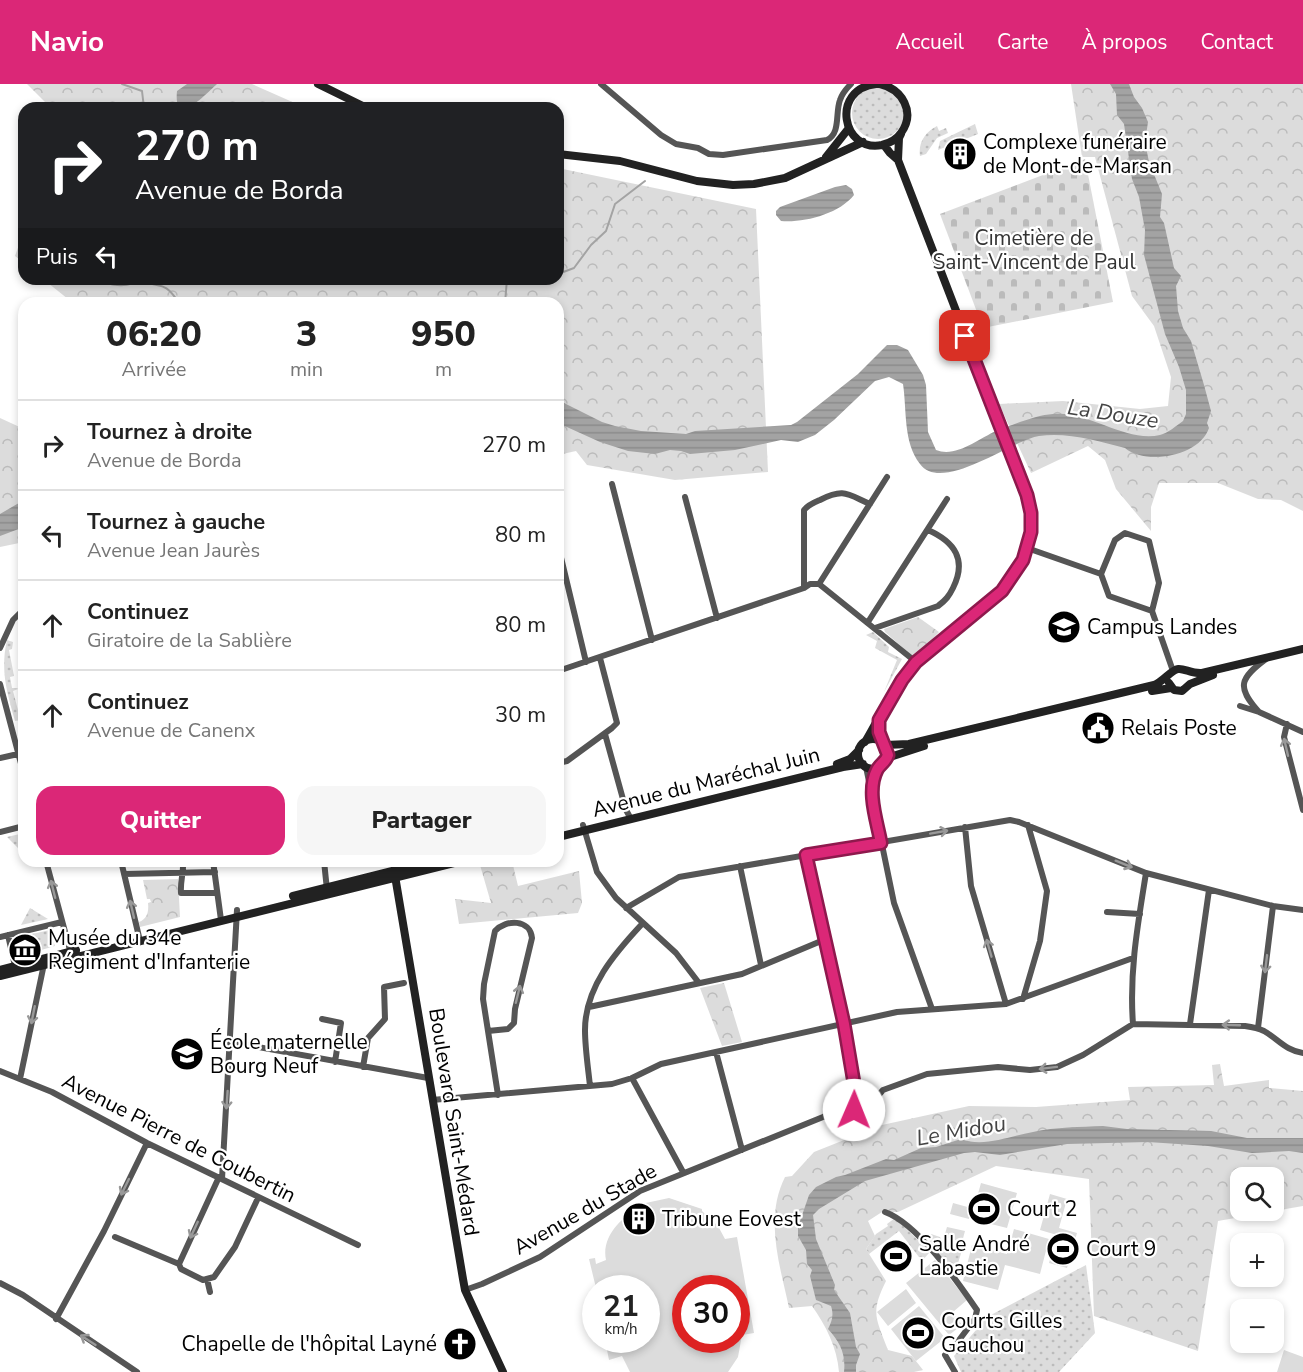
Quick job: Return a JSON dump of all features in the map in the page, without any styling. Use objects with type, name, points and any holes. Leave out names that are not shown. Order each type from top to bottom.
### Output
[{"type":"main road","points":[[318,84],[355,102]]},
{"type":"main road","points":[[901,134],[894,141],[884,145],[874,145],[857,139],[849,128],[846,115],[848,102],[856,91],[878,84],[897,91],[907,107],[906,126],[899,138],[898,160],[1027,495],[1031,513],[1031,532],[1017,572],[1002,591],[916,662],[892,694],[879,720],[859,750],[859,758],[864,765],[878,768],[887,758],[925,745],[1171,688]]},
{"type":"main road","points":[[824,159],[849,128]]},
{"type":"main road","points":[[564,155],[620,161],[697,181],[733,185],[754,184],[798,174],[824,159],[863,142]]},
{"type":"main road","points":[[884,145],[898,160]]},
{"type":"main road","points":[[1171,673],[1168,682],[1171,688],[1182,691],[1190,684],[1250,663],[1303,649]]},
{"type":"main road","points":[[865,742],[876,739],[883,743],[909,744],[1154,686],[1179,669],[1202,673],[1250,663]]},
{"type":"main road","points":[[1188,672],[1190,684]]},
{"type":"main road","points":[[879,720],[879,732],[888,751],[887,758]]},
{"type":"main road","name":"Avenue du Maréchal Juin","points":[[630,817],[840,763],[850,759],[859,750]]},
{"type":"main road","name":"Avenue du Maréchal Juin","points":[[564,835],[630,817],[832,770],[864,765]]},
{"type":"main road","name":"Avenue du Maréchal Juin","points":[[564,830],[584,828]]},
{"type":"main road","points":[[395,874],[415,867]]},
{"type":"main road","points":[[0,973],[15,966],[44,961],[431,867]]},
{"type":"main road","name":"Boulevard Saint-Médard","points":[[395,874],[465,1290],[503,1372]]},
{"type":"main road","points":[[0,973],[25,969],[44,961]]},
{"type":"street","points":[[601,84],[661,135],[676,144],[698,148],[709,154],[826,140],[836,131],[840,98],[851,84]]},
{"type":"street","points":[[819,584],[887,477]]},
{"type":"street","points":[[612,484],[652,640]]},
{"type":"street","points":[[807,586],[804,510],[807,506],[842,492],[870,504]]},
{"type":"street","points":[[685,497],[717,618]]},
{"type":"street","points":[[868,622],[947,499]]},
{"type":"street","points":[[875,628],[938,606],[947,600],[958,577],[960,564],[952,548],[941,536],[928,530]]},
{"type":"street","points":[[1152,610],[1109,596],[1101,574],[1115,540],[1125,532],[1149,541],[1159,583],[1152,610],[1171,673]]},
{"type":"street","points":[[1027,548],[1101,574]]},
{"type":"street","points":[[564,569],[586,662]]},
{"type":"street","points":[[564,669],[807,586],[819,584],[916,662]]},
{"type":"street","points":[[0,648],[12,620],[18,614]]},
{"type":"street","points":[[564,762],[617,723],[600,658]]},
{"type":"street","points":[[1259,711],[1245,695],[1244,682],[1252,670],[1267,658]]},
{"type":"street","points":[[0,684],[18,754],[0,759]]},
{"type":"street","points":[[1239,706],[1259,711],[1303,732]]},
{"type":"street","points":[[1287,724],[1284,737],[1303,810]]},
{"type":"street","points":[[605,734],[626,810],[630,817]]},
{"type":"street","points":[[864,765],[872,788],[894,903],[932,1009]]},
{"type":"street","points":[[872,788],[878,768]]},
{"type":"street","points":[[626,908],[675,878],[1010,820],[1028,825],[1146,873],[1273,906],[1303,910]]},
{"type":"street","points":[[1023,999],[1040,941],[1047,891],[1028,825]]},
{"type":"street","points":[[966,827],[971,886],[1006,1004]]},
{"type":"street","points":[[0,832],[18,828]]},
{"type":"street","points":[[584,828],[597,872],[616,898],[676,953],[699,983]]},
{"type":"street","points":[[806,855],[844,1024],[856,1102],[854,1110],[856,1114],[864,1118],[870,1115],[872,1106],[868,1101],[863,1099],[856,1102]]},
{"type":"street","points":[[740,866],[761,965]]},
{"type":"street","points":[[48,867],[71,954]]},
{"type":"street","points":[[123,867],[140,938]]},
{"type":"street","points":[[184,867],[184,872],[180,879],[181,893],[217,893]]},
{"type":"street","points":[[214,867],[221,917]]},
{"type":"street","points":[[325,867],[327,891]]},
{"type":"street","points":[[125,876],[215,872]]},
{"type":"street","points":[[1133,1024],[1131,997],[1133,958],[1146,873]]},
{"type":"street","points":[[1190,1024],[1209,890]]},
{"type":"street","points":[[1258,1028],[1273,906]]},
{"type":"street","points":[[1107,912],[1140,914]]},
{"type":"street","points":[[178,1264],[221,1178],[237,913]]},
{"type":"street","points":[[0,937],[62,922]]},
{"type":"street","points":[[488,1031],[508,1029],[514,1023],[515,1009],[532,938],[530,928],[525,924],[501,925],[493,934],[484,984],[483,999],[488,1031],[498,1095]]},
{"type":"street","points":[[590,1086],[585,1027],[597,981],[642,924]]},
{"type":"street","points":[[8,935],[15,966],[25,969]]},
{"type":"street","points":[[589,1007],[742,974],[825,939]]},
{"type":"street","points":[[432,1100],[612,1084],[632,1078],[661,1064],[897,1012],[1006,1004],[1133,958]]},
{"type":"street","points":[[20,1078],[44,961]]},
{"type":"street","points":[[363,1067],[368,1038],[385,1019],[384,987],[404,983]]},
{"type":"street","points":[[322,1019],[341,1023],[335,1062]]},
{"type":"street","points":[[868,1101],[884,1090],[927,1074],[998,1067],[1030,1070],[1057,1067],[1083,1055],[1133,1024],[1190,1024],[1258,1028],[1282,1046],[1303,1053]]},
{"type":"street","points":[[231,1042],[428,1078]]},
{"type":"street","points":[[716,1052],[742,1150]]},
{"type":"street","name":"Avenue Pierre de Coubertin","points":[[0,1071],[52,1092],[147,1143],[358,1245]]},
{"type":"street","points":[[632,1078],[683,1172]]},
{"type":"street","name":"Avenue du Stade","points":[[465,1290],[540,1257],[640,1191],[856,1102]]},
{"type":"street","name":"Avenue du Stade","points":[[823,1117],[856,1114]]},
{"type":"street","points":[[56,1319],[104,1231],[147,1143]]},
{"type":"street","points":[[115,1236],[178,1264],[181,1269],[203,1280],[207,1279],[214,1277],[235,1247],[258,1198]]},
{"type":"street","points":[[885,1212],[896,1216],[923,1240],[957,1281],[977,1310],[975,1319],[953,1348]]},
{"type":"street","points":[[207,1279],[210,1292]]},
{"type":"street","points":[[0,1282],[137,1372]]},
{"type":"street","points":[[945,1356],[954,1372]]},
{"type":"street","points":[[123,1372],[125,1364]]},
{"type":"green space","points":[[27,84],[252,84],[292,102],[45,102]]},
{"type":"green space","points":[[1071,84],[1303,84],[1303,511],[1281,500],[1258,499],[1218,483],[1159,483],[1151,507],[1151,531],[1116,489],[1105,460],[1088,446],[1031,473],[999,404],[1063,401],[1140,409],[1168,406],[1171,377],[1154,326],[1132,296],[1095,157],[1082,157]]},
{"type":"green space","points":[[878,87],[888,89],[896,95],[902,103],[904,113],[902,123],[896,131],[888,137],[878,139],[868,137],[860,131],[854,123],[852,113],[854,103],[860,95],[868,89]]},
{"type":"green space","points":[[975,124],[978,134],[938,150],[940,141]]},
{"type":"green space","points":[[937,126],[939,131],[946,128],[948,133],[937,138],[926,154],[920,156],[923,138]]},
{"type":"green space","name":"Cimetière de Saint-Vincent de Paul","points":[[1085,159],[1113,302],[983,328],[940,214]]},
{"type":"green space","points":[[564,169],[756,209],[768,472],[675,480],[587,465],[576,451],[564,454],[564,297],[66,297],[50,285],[564,285]]},
{"type":"green space","points":[[0,418],[18,426],[18,543],[0,547]]},
{"type":"green space","points":[[918,617],[939,632],[918,655],[912,656],[884,629]]},
{"type":"green space","points":[[873,632],[889,647],[888,652],[902,659],[884,692],[897,660],[875,648],[877,641],[866,635]]},
{"type":"green space","points":[[7,640],[13,642],[12,649],[9,650],[14,676],[10,677],[12,688],[18,689],[13,691],[18,721],[15,721],[7,691],[4,672]]},
{"type":"green space","points":[[18,834],[18,848],[7,837]]},
{"type":"green space","points":[[481,867],[513,867],[518,886],[579,871],[582,903],[578,913],[459,924],[455,899],[491,903]]},
{"type":"green space","points":[[178,879],[180,917],[140,927],[139,922],[146,917],[148,903],[151,902],[147,899],[143,880]]},
{"type":"green space","points":[[30,908],[48,919],[21,925]]},
{"type":"green space","points":[[50,930],[55,946],[31,953],[29,944],[19,947],[18,937]]},
{"type":"green space","points":[[724,983],[742,1042],[722,1046],[700,988]]},
{"type":"green space","points":[[1220,1064],[1224,1086],[1269,1080],[1269,1088],[1303,1091],[1303,1206],[1284,1209],[1284,1167],[1230,1167],[1230,1219],[1218,1221],[1198,1351],[1094,1316],[1089,1179],[996,1166],[898,1212],[882,1212],[868,1221],[875,1236],[866,1249],[886,1281],[876,1308],[880,1330],[888,1350],[912,1356],[923,1370],[839,1372],[830,1337],[812,1306],[789,1308],[778,1259],[776,1209],[785,1177],[792,1176],[814,1152],[882,1125],[969,1106],[1036,1107],[1130,1100],[1128,1087],[1214,1085],[1212,1065]]},
{"type":"green space","points":[[981,1183],[1017,1193],[1007,1228],[971,1219]]},
{"type":"green space","points":[[1050,1194],[1067,1199],[1059,1228],[1077,1233],[1067,1268],[1049,1263],[1057,1235],[1040,1230]]},
{"type":"green space","points":[[669,1198],[702,1209],[718,1226],[725,1239],[737,1237],[744,1275],[672,1275],[672,1353],[739,1353],[728,1372],[630,1372],[622,1356],[609,1360],[608,1353],[660,1353],[660,1275],[593,1275],[589,1259],[595,1258],[596,1264],[606,1260],[605,1251],[610,1235],[621,1221],[642,1208],[641,1204]]},
{"type":"green space","points":[[953,1203],[971,1208],[969,1219],[950,1214]]},
{"type":"green space","points":[[895,1218],[929,1253],[922,1261],[899,1231],[869,1254],[866,1249],[876,1234]]},
{"type":"green space","points":[[947,1227],[965,1231],[962,1242],[944,1237]]},
{"type":"green space","points":[[1014,1229],[1049,1239],[1040,1274],[1005,1265],[998,1290],[963,1281],[972,1245],[1007,1254]]},
{"type":"green space","points":[[931,1234],[940,1237],[942,1241],[963,1247],[955,1273],[953,1274],[929,1243]]},
{"type":"green space","points":[[935,1260],[967,1300],[953,1312],[962,1325],[949,1335],[906,1283]]},
{"type":"green space","points":[[1086,1265],[1095,1333],[1059,1372],[961,1372],[954,1356],[987,1317]]},
{"type":"green space","points":[[906,1289],[916,1303],[888,1326],[877,1312]]},
{"type":"green space","name":"Courts Gilles Gauchou","points":[[919,1306],[945,1338],[916,1361],[891,1329]]},
{"type":"green space","points":[[750,1310],[754,1333],[750,1334]]},
{"type":"green space","points":[[1284,1350],[1303,1357],[1303,1372],[1277,1372]]},
{"type":"shaded area","points":[[187,84],[217,84],[196,102],[177,102],[177,91]]},
{"type":"shaded area","points":[[1110,84],[1129,84],[1148,122],[1145,142],[1149,162],[1162,194],[1160,217],[1164,223],[1174,268],[1181,276],[1176,286],[1178,311],[1183,328],[1191,341],[1211,411],[1207,423],[1209,428],[1204,438],[1195,445],[1172,455],[1158,457],[1134,453],[1125,448],[1082,438],[1061,435],[1039,436],[960,469],[944,473],[930,472],[920,464],[911,446],[903,384],[889,377],[875,381],[834,420],[815,435],[798,442],[781,440],[735,450],[690,454],[670,450],[655,454],[628,451],[600,442],[564,426],[564,403],[602,422],[641,431],[686,434],[695,431],[791,425],[858,374],[887,345],[897,345],[908,350],[923,375],[926,385],[928,432],[936,450],[951,452],[959,450],[1009,426],[1053,414],[1080,417],[1134,435],[1160,435],[1169,431],[1183,421],[1186,414],[1186,390],[1165,334],[1144,255],[1145,230],[1139,197],[1132,179],[1124,124],[1117,115],[1116,94]]},
{"type":"shaded area","points":[[846,185],[852,189],[854,195],[848,202],[830,212],[810,219],[790,221],[781,221],[776,215],[780,207]]},
{"type":"shaded area","points":[[18,504],[18,529],[0,536],[0,514]]},
{"type":"shaded area","points":[[1103,1126],[1127,1129],[1211,1131],[1247,1138],[1303,1138],[1303,1153],[1289,1151],[1252,1153],[1208,1146],[1148,1142],[1067,1144],[1000,1155],[964,1153],[865,1181],[813,1215],[816,1239],[835,1285],[834,1290],[850,1313],[856,1347],[860,1354],[856,1372],[844,1372],[841,1349],[828,1329],[832,1318],[831,1306],[816,1300],[810,1276],[812,1270],[807,1264],[806,1250],[798,1236],[798,1227],[809,1195],[816,1187],[836,1177],[886,1159],[894,1160],[921,1148],[936,1147],[961,1139],[987,1142],[1050,1129]]},
{"type":"waterway","points":[[122,84],[142,91],[143,102]]},
{"type":"waterway","points":[[564,272],[574,268],[591,245],[606,231],[615,204],[645,181]]},
{"type":"waterway","points":[[157,285],[164,287],[174,297]]},
{"type":"waterway","points":[[506,285],[506,297]]},
{"type":"place","name":"Complexe funéraire de Mont-de-Marsan","points":[[960,154]]},
{"type":"place","name":"Campus Landes","points":[[1064,627]]},
{"type":"place","name":"Relais Poste","points":[[1098,728]]},
{"type":"place","name":"Musée du 34e Régiment d'Infanterie","points":[[25,950]]},
{"type":"place","name":"École maternelle Bourg Neuf","points":[[187,1054]]},
{"type":"place","name":"Court 2","points":[[984,1209]]},
{"type":"place","name":"Tribune Eovest","points":[[639,1219]]},
{"type":"place","name":"Court 9","points":[[1063,1249]]},
{"type":"place","name":"Salle André Labastie","points":[[896,1256]]},
{"type":"place","name":"Courts Gilles Gauchou","points":[[918,1333]]},
{"type":"place","name":"Chapelle de l'hôpital Layné","points":[[460,1344]]},
{"type":"route","points":[[854,1110],[854,1104],[857,1101],[844,1024],[806,855],[881,843],[872,788],[878,768],[882,766],[888,755],[879,732],[879,720],[908,670],[1002,591],[1023,560],[1031,532],[1031,513],[1027,495],[965,336]]},
{"type":"water label","name":"La Douze","points":[[1113,414]]},
{"type":"water label","name":"Le Midou","points":[[961,1131]]}]
